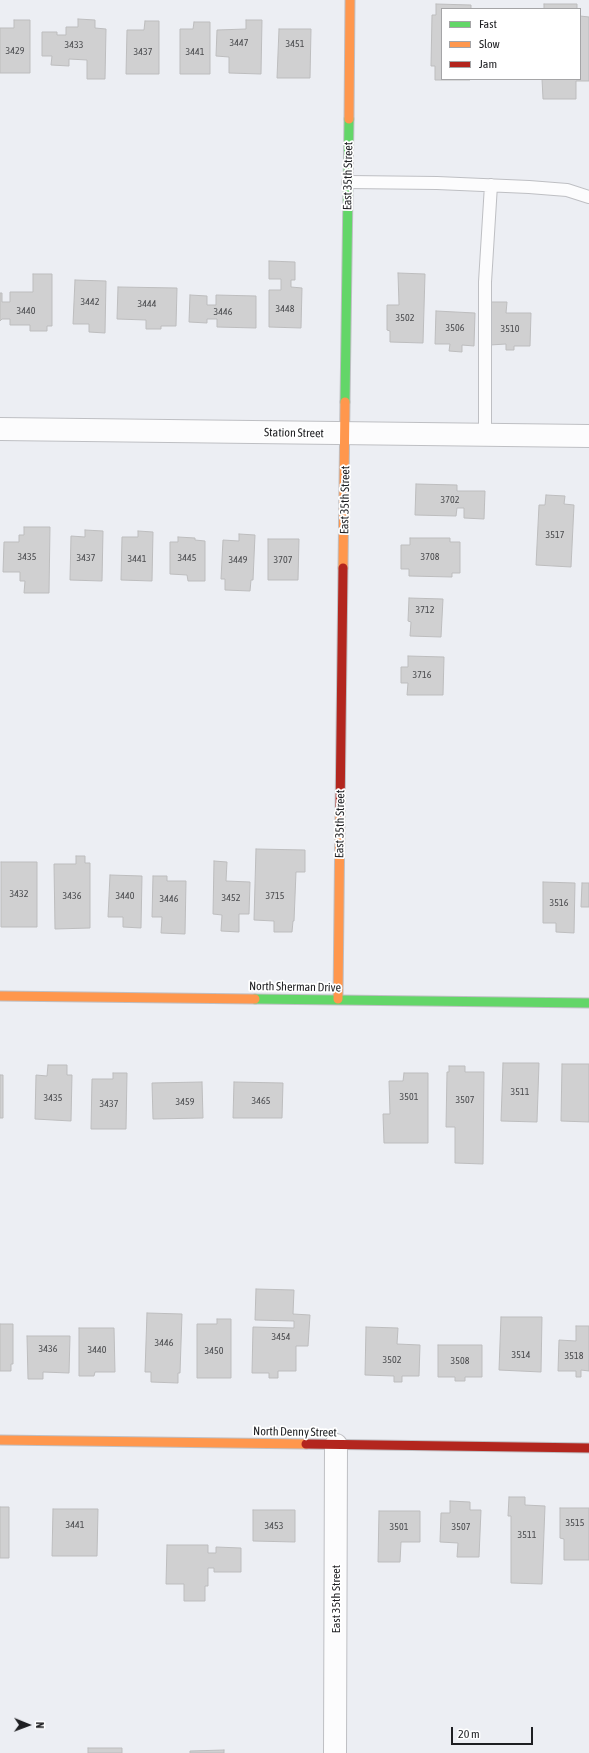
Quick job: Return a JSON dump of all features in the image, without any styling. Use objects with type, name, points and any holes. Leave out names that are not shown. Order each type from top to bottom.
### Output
[{"type":"street","name":"East 35th Street","points":[[338,999],[346,434],[350,0]]},
{"type":"street","name":"Station Street","points":[[0,429],[589,436]]},
{"type":"street","name":"North Sherman Drive","points":[[0,996],[589,1003]]},
{"type":"street","name":"North Denny Street","points":[[0,1440],[589,1448]]},
{"type":"street","name":"East 35th Street","points":[[335,1753],[336,1445]]},
{"type":"lane","points":[[348,182],[491,185],[567,190],[589,197]]},
{"type":"lane","points":[[485,435],[485,282],[491,185]]},
{"type":"building","points":[[436,4],[471,5],[471,8],[441,8],[441,80],[435,80],[435,66],[431,66],[432,15],[436,15]]},
{"type":"building","points":[[544,4],[577,4],[577,8],[544,8]]},
{"type":"building","points":[[581,16],[589,17],[589,81],[576,81],[576,99],[543,99],[542,80],[581,80]]},
{"type":"building","points":[[78,19],[95,20],[95,28],[106,29],[105,79],[87,79],[87,60],[69,59],[69,66],[51,65],[52,56],[42,56],[42,32],[57,32],[57,35],[66,35],[66,27],[78,27]]},
{"type":"building","points":[[14,20],[30,20],[30,73],[0,73],[0,28],[14,28]]},
{"type":"building","points":[[246,20],[262,20],[261,74],[229,73],[229,57],[216,56],[217,30],[246,29]]},
{"type":"building","points":[[145,21],[159,21],[159,74],[126,74],[127,30],[144,30]]},
{"type":"building","points":[[194,22],[210,22],[210,74],[180,74],[180,29],[193,29]]},
{"type":"building","points":[[279,29],[311,29],[310,78],[277,78]]},
{"type":"building","points":[[269,261],[295,262],[295,280],[291,280],[291,287],[302,288],[301,328],[269,327],[269,290],[281,290],[281,279],[269,279]]},
{"type":"building","points":[[398,273],[425,274],[423,343],[390,342],[390,331],[387,330],[387,305],[399,305]]},
{"type":"building","points":[[33,274],[52,274],[52,326],[47,326],[47,331],[30,331],[30,325],[10,325],[10,319],[2,319],[0,321],[0,293],[2,293],[2,302],[10,302],[10,292],[33,292]]},
{"type":"building","points":[[75,280],[106,281],[105,333],[89,332],[89,324],[73,324]]},
{"type":"building","points":[[118,287],[177,288],[176,326],[161,326],[161,329],[146,329],[146,320],[117,319]]},
{"type":"building","points":[[190,295],[207,296],[207,305],[216,305],[216,295],[256,296],[256,328],[217,327],[217,319],[207,319],[207,323],[189,322]]},
{"type":"building","points":[[490,302],[507,302],[506,313],[531,313],[530,346],[514,346],[514,350],[506,350],[506,344],[490,345]]},
{"type":"building","points":[[436,311],[475,313],[474,346],[462,345],[462,352],[449,351],[450,344],[435,344]]},
{"type":"building","points":[[416,484],[457,485],[457,491],[485,491],[484,519],[464,518],[464,508],[457,508],[456,516],[415,515]]},
{"type":"building","points":[[546,495],[565,496],[564,504],[574,505],[571,567],[536,565],[539,505],[545,505]]},
{"type":"building","points":[[24,527],[50,527],[49,593],[24,593],[25,581],[20,581],[20,572],[3,572],[4,542],[19,542],[19,535],[24,535]]},
{"type":"building","points":[[85,530],[103,531],[102,581],[70,580],[71,536],[85,537]]},
{"type":"building","points":[[138,531],[153,532],[152,581],[121,580],[122,537],[138,537]]},
{"type":"building","points":[[239,534],[255,535],[253,580],[251,580],[250,591],[225,590],[225,579],[221,579],[223,540],[239,541]]},
{"type":"building","points":[[178,537],[195,538],[195,540],[205,541],[205,581],[188,581],[187,575],[170,574],[170,542],[178,542]]},
{"type":"building","points":[[410,538],[450,538],[450,542],[460,542],[460,573],[452,573],[452,577],[409,576],[409,569],[401,569],[401,545],[410,545]]},
{"type":"building","points":[[268,539],[299,539],[298,580],[268,580]]},
{"type":"building","points":[[409,598],[443,599],[441,637],[410,636],[411,622],[408,621]]},
{"type":"building","points":[[408,656],[444,657],[443,695],[407,695],[408,683],[401,683],[401,667],[408,667]]},
{"type":"building","points":[[256,849],[305,850],[305,872],[296,872],[294,921],[292,932],[274,932],[274,921],[254,920]]},
{"type":"building","points":[[76,856],[85,856],[85,863],[90,863],[90,928],[55,929],[54,864],[76,864]]},
{"type":"building","points":[[214,861],[227,862],[226,881],[250,882],[249,914],[239,914],[239,932],[221,931],[222,915],[213,914]]},
{"type":"building","points":[[1,862],[37,862],[37,927],[1,927]]},
{"type":"building","points":[[110,875],[142,876],[141,928],[123,927],[123,917],[108,917]]},
{"type":"building","points":[[153,876],[167,876],[167,881],[186,881],[185,934],[161,933],[162,917],[152,917]]},
{"type":"building","points":[[543,882],[575,883],[574,933],[556,932],[556,923],[543,923]]},
{"type":"building","points":[[582,883],[589,883],[589,907],[581,907]]},
{"type":"building","points":[[503,1063],[539,1063],[537,1122],[501,1121]]},
{"type":"building","points":[[562,1064],[589,1064],[589,1122],[561,1121]]},
{"type":"building","points":[[48,1065],[67,1065],[67,1075],[72,1075],[71,1121],[35,1119],[36,1075],[47,1076]]},
{"type":"building","points":[[449,1066],[465,1066],[465,1072],[484,1072],[483,1164],[455,1163],[455,1127],[446,1127],[447,1072],[449,1072]]},
{"type":"building","points":[[113,1073],[127,1073],[126,1129],[91,1129],[92,1079],[113,1079]]},
{"type":"building","points":[[404,1073],[428,1073],[428,1143],[384,1143],[383,1114],[390,1114],[389,1081],[403,1081]]},
{"type":"building","points":[[0,1075],[3,1075],[3,1118],[0,1118]]},
{"type":"building","points":[[202,1082],[203,1118],[153,1119],[152,1083]]},
{"type":"building","points":[[234,1082],[283,1083],[282,1118],[233,1118]]},
{"type":"building","points":[[256,1289],[294,1290],[293,1314],[310,1315],[308,1346],[296,1346],[296,1371],[278,1371],[278,1378],[269,1378],[269,1373],[252,1373],[253,1327],[294,1328],[294,1321],[255,1320]]},
{"type":"building","points":[[147,1313],[182,1314],[180,1373],[178,1373],[178,1383],[151,1382],[151,1372],[145,1372]]},
{"type":"building","points":[[501,1317],[542,1317],[541,1372],[499,1370]]},
{"type":"building","points":[[217,1319],[231,1319],[231,1378],[197,1378],[197,1324],[217,1324]]},
{"type":"building","points":[[0,1324],[13,1324],[13,1364],[11,1364],[11,1371],[0,1371]]},
{"type":"building","points":[[576,1326],[589,1326],[589,1371],[581,1370],[581,1377],[576,1377],[576,1371],[558,1371],[559,1340],[576,1341]]},
{"type":"building","points":[[366,1327],[398,1328],[397,1344],[420,1345],[419,1376],[402,1376],[402,1382],[394,1382],[394,1376],[365,1375]]},
{"type":"building","points":[[79,1328],[114,1328],[115,1372],[95,1372],[94,1376],[79,1376]]},
{"type":"building","points":[[27,1336],[70,1336],[69,1373],[43,1372],[43,1379],[28,1379]]},
{"type":"building","points":[[438,1345],[482,1345],[482,1377],[465,1377],[465,1381],[455,1381],[455,1377],[438,1377]]},
{"type":"building","points":[[509,1497],[525,1497],[525,1505],[545,1506],[542,1584],[511,1583],[511,1516],[508,1516]]},
{"type":"building","points":[[450,1501],[470,1502],[470,1510],[481,1510],[479,1557],[457,1557],[458,1543],[440,1542],[441,1513],[450,1513]]},
{"type":"building","points":[[0,1507],[9,1507],[9,1558],[0,1558]]},
{"type":"building","points":[[560,1508],[589,1508],[589,1560],[564,1560],[564,1539],[560,1538]]},
{"type":"building","points":[[53,1509],[98,1509],[97,1556],[52,1556]]},
{"type":"building","points":[[253,1510],[295,1510],[295,1542],[253,1541]]},
{"type":"building","points":[[379,1511],[420,1511],[420,1542],[401,1542],[400,1562],[378,1562]]},
{"type":"building","points":[[167,1545],[208,1545],[208,1553],[216,1553],[216,1547],[241,1548],[241,1572],[214,1572],[214,1568],[208,1568],[208,1586],[205,1586],[205,1601],[184,1601],[184,1584],[166,1584]]},
{"type":"building","points":[[88,1748],[122,1748],[122,1753],[88,1753]]},
{"type":"building","points":[[224,1750],[224,1753],[190,1753],[190,1751]]},
{"type":"traffic: fast","points":[[345,402],[349,119]]},
{"type":"traffic: fast","points":[[255,999],[589,1003]]},
{"type":"traffic: slow","points":[[349,119],[350,0]]},
{"type":"traffic: slow","points":[[343,568],[345,402]]},
{"type":"traffic: slow","points":[[338,999],[340,814]]},
{"type":"traffic: slow","points":[[0,996],[255,999]]},
{"type":"traffic: slow","points":[[0,1440],[306,1444]]},
{"type":"traffic: jam","points":[[340,814],[343,568]]},
{"type":"traffic: jam","points":[[306,1444],[589,1448]]}]
